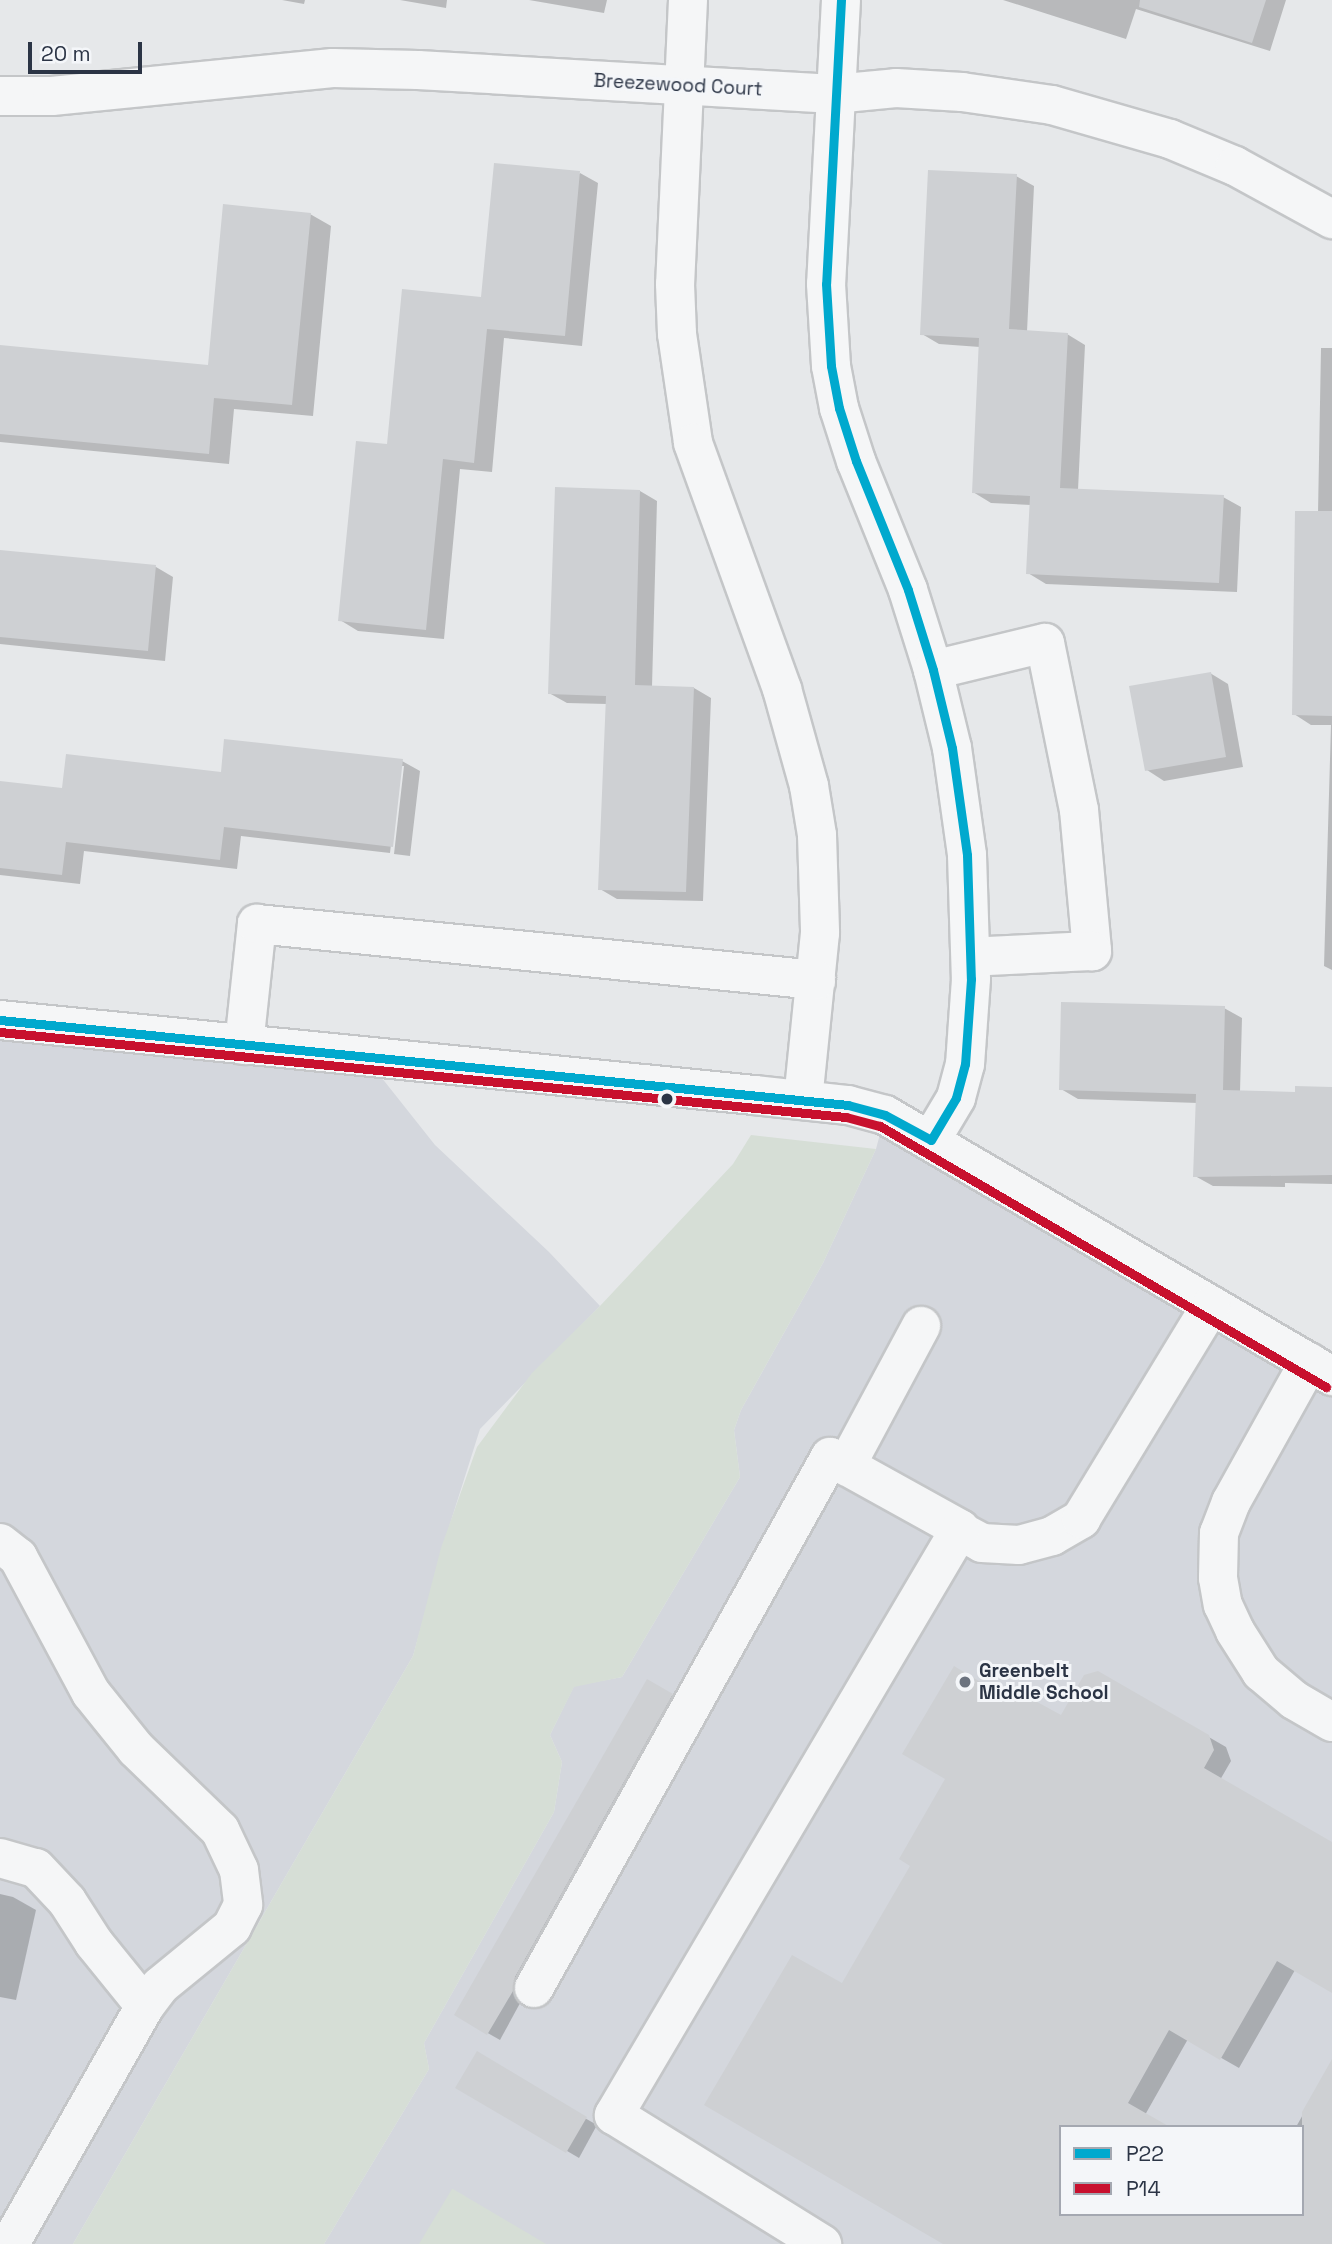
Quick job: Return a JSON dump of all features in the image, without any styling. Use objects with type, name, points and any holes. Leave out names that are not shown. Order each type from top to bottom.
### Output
[{"type":"street","points":[[688,0],[682,85],[675,284],[683,384],[694,443],[782,689],[808,786],[817,835],[821,886],[816,980],[803,1100]]},
{"type":"street","points":[[841,0],[826,284],[831,366],[839,408],[856,461],[908,590],[933,670],[952,748],[967,855],[971,957],[968,1032],[962,1080],[948,1115],[932,1140]]},
{"type":"street","name":"Breezewood Court","points":[[0,96],[52,96],[332,68],[834,94],[896,88],[962,92],[1052,105],[1170,139],[1235,166],[1332,219]]},
{"type":"street","points":[[933,670],[1045,643],[1079,810],[1092,951],[971,957]]},
{"type":"street","points":[[244,1045],[257,925],[816,980]]},
{"type":"street","points":[[0,1020],[803,1100],[848,1105],[885,1115],[932,1140],[1320,1369],[1231,1502],[1219,1533],[1218,1578],[1223,1605],[1235,1631],[1261,1672],[1294,1700],[1332,1722]]},
{"type":"street","points":[[534,1988],[830,1457],[982,1543],[1019,1545],[1052,1536],[1081,1520],[1211,1305]]},
{"type":"street","points":[[846,1465],[921,1326]]},
{"type":"street","points":[[822,2244],[614,2115],[958,1530]]},
{"type":"street","points":[[0,1543],[18,1556],[91,1693],[136,1749],[220,1830],[239,1870],[243,1905],[232,1927],[160,1986],[145,2006],[10,2244]]},
{"type":"street","points":[[0,1858],[36,1868],[66,1901],[94,1943],[145,2006]]},
{"type":"shaded area","points":[[0,1020],[366,1058],[435,1145],[549,1252],[600,1306],[480,1429],[413,1656],[73,2244],[0,2244]]},
{"type":"shaded area","name":"Greenbelt Middle School","points":[[885,1115],[1332,1376],[1332,2244],[324,2244],[429,2069],[424,2043],[554,1812],[562,1762],[550,1735],[574,1686],[622,1677],[740,1477],[734,1430],[741,1410],[823,1263],[876,1149]]},
{"type":"shaded area","points":[[751,1135],[876,1149],[823,1263],[741,1410],[734,1430],[740,1477],[622,1677],[574,1687],[550,1735],[562,1762],[554,1812],[424,2043],[429,2069],[324,2244],[73,2244],[413,1656],[441,1548],[477,1447],[532,1373],[600,1306],[733,1164]]},
{"type":"shaded area","points":[[453,2189],[546,2244],[419,2244]]},
{"type":"building","points":[[1140,0],[1266,0],[1252,43],[1139,7]]},
{"type":"building","points":[[494,163],[580,171],[565,336],[487,329],[474,463],[443,459],[426,630],[338,621],[356,441],[387,444],[402,289],[481,297]]},
{"type":"building","points":[[928,170],[1017,174],[1009,329],[1068,333],[1060,488],[1224,495],[1219,583],[1026,574],[1030,496],[972,493],[979,338],[920,335]]},
{"type":"building","points":[[223,204],[311,213],[292,405],[214,398],[209,454],[0,434],[0,345],[208,365]]},
{"type":"building","points":[[555,487],[640,490],[635,685],[694,687],[686,892],[598,890],[606,696],[548,694]]},
{"type":"building","points":[[1295,511],[1332,511],[1332,716],[1292,715]]},
{"type":"building","points":[[0,550],[156,565],[148,651],[0,637]]},
{"type":"building","points":[[1211,672],[1226,757],[1145,771],[1129,686]]},
{"type":"building","points":[[224,739],[403,759],[393,847],[224,827],[220,860],[66,842],[62,875],[0,868],[0,781],[62,788],[66,754],[221,772]]},
{"type":"building","points":[[1061,1002],[1225,1006],[1223,1090],[1295,1092],[1295,1086],[1332,1087],[1332,1175],[1193,1177],[1196,1094],[1059,1090]]},
{"type":"building","name":"Greenbelt Middle School","points":[[954,1666],[1002,1695],[1017,1691],[1061,1715],[1084,1675],[1098,1671],[1209,1735],[1214,1750],[1204,1768],[1332,1842],[1332,1993],[1277,1961],[1220,2060],[1169,2030],[1128,2103],[1166,2125],[1059,2125],[1059,2216],[1304,2216],[1302,2112],[1332,2059],[1332,2244],[943,2244],[704,2105],[792,1955],[842,1983],[910,1866],[899,1859],[945,1779],[902,1754]]},
{"type":"building","points":[[647,1679],[673,1694],[515,1977],[513,1991],[487,2035],[454,2015]]},
{"type":"building","points":[[477,2051],[587,2117],[566,2153],[455,2088]]},
{"type":"transit line","name":"P22","points":[[841,0],[826,284],[831,366],[839,408],[856,461],[908,590],[933,670],[952,748],[967,855],[971,979],[965,1064],[956,1098],[931,1140]]},
{"type":"transit line","name":"P22","points":[[0,1020],[848,1105],[885,1115],[931,1140]]},
{"type":"transit line","name":"P14","points":[[0,1032],[846,1117],[880,1126],[1326,1387]]},
{"type":"place","name":"Greenbelt Middle School","points":[[965,1682]]}]
